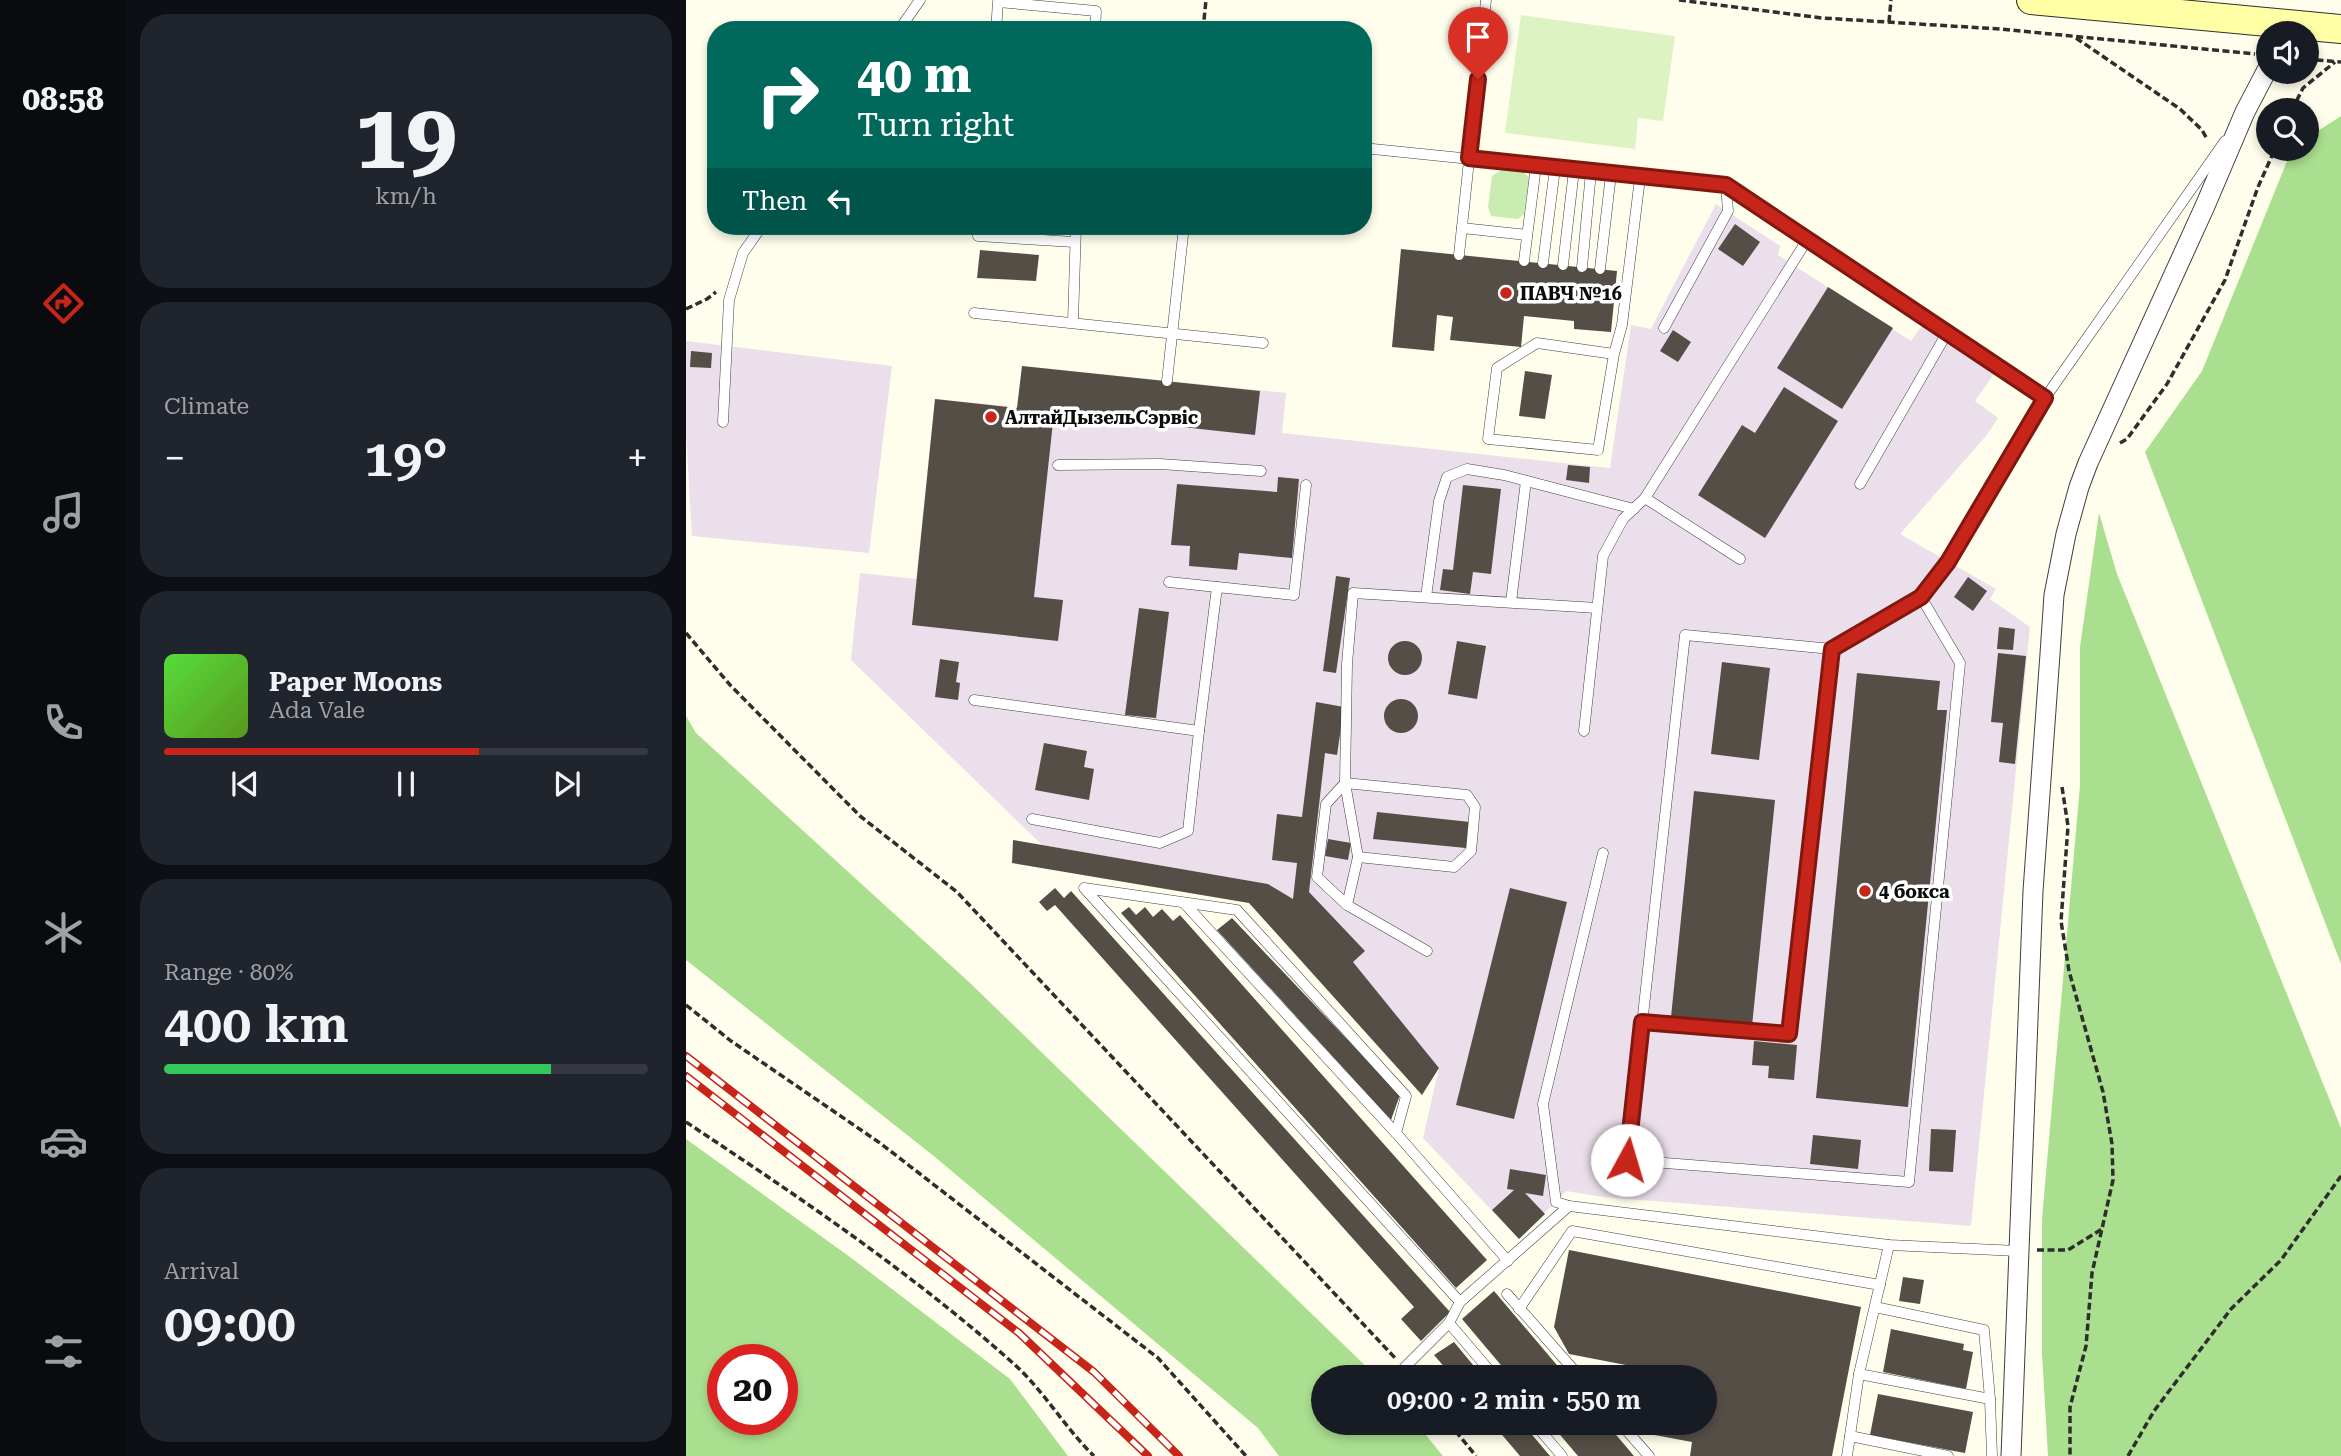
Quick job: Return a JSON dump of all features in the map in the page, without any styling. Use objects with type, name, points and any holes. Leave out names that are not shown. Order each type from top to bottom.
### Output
[{"type":"main road","points":[[2031,0],[2256,26]]},
{"type":"main road","points":[[2319,29],[2341,29]]},
{"type":"street","points":[[2011,1456],[2017,1361],[2018,1251],[2032,891],[2054,595],[2066,534],[2088,463],[2260,84]]},
{"type":"lane","points":[[905,21],[920,0]]},
{"type":"lane","points":[[1459,255],[1486,0]]},
{"type":"lane","points":[[997,21],[998,2],[1096,11],[1095,21]]},
{"type":"lane","points":[[1921,597],[1960,663],[1909,1182],[1627,1160],[1685,635],[1832,649],[1921,597],[1948,562],[2045,398],[2245,112]]},
{"type":"lane","points":[[1372,149],[1726,185],[2045,398]]},
{"type":"lane","points":[[1524,261],[1536,166]]},
{"type":"lane","points":[[1543,263],[1555,168]]},
{"type":"lane","points":[[1563,265],[1574,170]]},
{"type":"lane","points":[[1582,267],[1591,172]]},
{"type":"lane","points":[[1600,269],[1611,174]]},
{"type":"lane","points":[[1614,354],[1536,343],[1497,368],[1488,439],[1598,450],[1614,354],[1622,325],[1640,178]]},
{"type":"lane","points":[[1664,328],[1728,212],[1726,185]]},
{"type":"lane","points":[[1462,228],[1527,235]]},
{"type":"lane","points":[[723,422],[729,300],[743,253],[756,235]]},
{"type":"lane","points":[[978,235],[1074,242]]},
{"type":"lane","points":[[1073,322],[1075,235]]},
{"type":"lane","points":[[1167,381],[1183,235]]},
{"type":"lane","points":[[1584,731],[1603,556],[1623,519],[1645,498],[1807,240]]},
{"type":"lane","points":[[975,313],[1262,343]]},
{"type":"lane","points":[[1860,484],[1947,333]]},
{"type":"lane","points":[[1058,465],[1160,464],[1261,471]]},
{"type":"lane","points":[[1426,597],[1439,501],[1447,477],[1467,469],[1634,509]]},
{"type":"lane","points":[[1511,602],[1526,481]]},
{"type":"lane","points":[[1169,582],[1294,595],[1306,485]]},
{"type":"lane","points":[[1645,498],[1740,559]]},
{"type":"lane","points":[[1032,820],[1160,843],[1188,831],[1217,587]]},
{"type":"lane","points":[[1348,905],[1358,857],[1345,783],[1347,664],[1353,593],[1597,608]]},
{"type":"lane","points":[[1642,1022],[1789,1034],[1832,649]]},
{"type":"lane","points":[[974,700],[1199,731]]},
{"type":"lane","points":[[1345,783],[1467,795],[1475,807],[1471,851],[1454,867],[1358,857]]},
{"type":"lane","points":[[1345,783],[1326,804],[1317,877],[1348,905],[1427,951]]},
{"type":"lane","points":[[1603,853],[1544,1104],[1556,1202],[1569,1206],[1889,1245],[2018,1251]]},
{"type":"lane","points":[[1396,1133],[1406,1096],[1237,910],[1084,888],[1460,1302]]},
{"type":"lane","points":[[1185,904],[1396,1133],[1508,1261]]},
{"type":"lane","points":[[1407,1365],[1449,1323],[1460,1302],[1569,1206]]},
{"type":"lane","points":[[1520,1309],[1572,1231],[1880,1285]]},
{"type":"lane","points":[[1847,1456],[1859,1374],[1889,1245]]},
{"type":"lane","points":[[1507,1294],[1569,1365]]},
{"type":"lane","points":[[1875,1307],[1984,1330],[1992,1456]]},
{"type":"lane","points":[[1449,1323],[1485,1365]]},
{"type":"lane","points":[[1859,1374],[1990,1399]]},
{"type":"lane","points":[[1544,1435],[1562,1456]]},
{"type":"lane","points":[[1631,1435],[1649,1456]]},
{"type":"lane","points":[[1850,1436],[1948,1456]]},
{"type":"path","points":[[1204,21],[1206,0]]},
{"type":"path","points":[[1679,0],[1822,18],[2000,29],[2256,54]]},
{"type":"path","points":[[1889,23],[1891,0]]},
{"type":"path","points":[[2074,36],[2180,108],[2202,130],[2216,154]]},
{"type":"path","points":[[2319,60],[2341,62]]},
{"type":"path","points":[[2297,98],[2302,88],[2335,62]]},
{"type":"path","points":[[2088,463],[2127,439],[2167,384],[2225,280],[2270,161]]},
{"type":"path","points":[[686,633],[731,686],[860,816],[957,892],[1401,1365]]},
{"type":"path","points":[[2062,786],[2068,826],[2061,920],[2069,971],[2103,1092],[2112,1144],[2113,1180],[2092,1273],[2086,1346],[2070,1407],[2070,1456]]},
{"type":"path","points":[[686,1005],[731,1041],[880,1143],[1158,1358],[1246,1456]]},
{"type":"path","points":[[686,1122],[891,1262],[1016,1367],[1094,1456]]},
{"type":"path","points":[[2129,1456],[2154,1410],[2231,1309],[2281,1260],[2341,1176]]},
{"type":"path","points":[[2018,1251],[2068,1250],[2102,1229]]},
{"type":"path","points":[[1459,1435],[1476,1456]]},
{"type":"shaded area","points":[[1716,204],[1780,246],[1778,255],[1911,341],[1923,324],[1996,371],[1975,401],[1998,418],[1986,436],[1900,534],[1996,589],[1990,599],[2030,627],[1971,1226],[1603,1197],[1566,1191],[1519,1239],[1423,1138],[1439,1068],[1353,962],[1293,899],[1268,884],[1042,845],[851,660],[860,573],[916,579],[935,399],[1017,407],[1022,366],[1286,393],[1282,433],[1610,468],[1631,325],[1651,329]]},
{"type":"shaded area","points":[[686,341],[892,366],[869,553],[692,536],[686,433]]},
{"type":"green space","points":[[1521,15],[1675,36],[1663,121],[1638,118],[1635,149],[1505,133]]},
{"type":"green space","points":[[2341,116],[2341,964],[2145,452],[2202,371],[2287,161],[2319,161],[2319,130]]},
{"type":"green space","points":[[1501,170],[1523,172],[1529,177],[1524,214],[1518,219],[1491,216],[1488,207],[1492,176]]},
{"type":"green space","points":[[2099,513],[2117,574],[2341,1128],[2341,1456],[2048,1456],[2042,1353],[2042,1219],[2080,785],[2080,647]]},
{"type":"green space","points":[[686,716],[696,733],[969,982],[1365,1365],[1311,1365],[1311,1435],[1426,1435],[1443,1456],[1279,1456],[1258,1428],[935,1157],[686,960]]},
{"type":"green space","points":[[686,1139],[850,1257],[1010,1379],[1068,1456],[686,1456]]},
{"type":"building","points":[[1735,224],[1760,242],[1743,266],[1718,249]]},
{"type":"building","name":"ПАВЧ №16","points":[[1401,249],[1617,271],[1611,332],[1574,329],[1574,321],[1524,316],[1521,347],[1450,340],[1453,317],[1437,315],[1434,351],[1392,347]]},
{"type":"building","points":[[980,250],[1039,255],[1036,281],[977,278]]},
{"type":"building","points":[[1828,287],[1893,328],[1842,409],[1777,368]]},
{"type":"building","points":[[1673,330],[1691,342],[1678,362],[1660,351]]},
{"type":"building","points":[[691,351],[712,353],[711,368],[690,367]]},
{"type":"building","points":[[1022,366],[1260,391],[1255,435],[1054,413],[1034,597],[1063,600],[1058,641],[912,625],[935,399],[1017,408]]},
{"type":"building","points":[[1525,371],[1552,375],[1545,419],[1519,416]]},
{"type":"building","points":[[1784,387],[1838,421],[1765,538],[1698,495],[1742,425],[1755,433]]},
{"type":"building","points":[[1568,465],[1590,467],[1589,483],[1566,480]]},
{"type":"building","points":[[1278,477],[1299,479],[1292,558],[1239,553],[1237,570],[1189,566],[1190,546],[1171,545],[1177,484],[1277,492]]},
{"type":"building","points":[[1463,485],[1501,489],[1491,574],[1473,572],[1470,594],[1440,590],[1443,569],[1453,570]]},
{"type":"building","points":[[1336,576],[1350,578],[1336,673],[1323,671]]},
{"type":"building","points":[[1968,577],[1987,591],[1973,611],[1954,597]]},
{"type":"building","points":[[1139,608],[1169,612],[1156,718],[1125,715]]},
{"type":"building","points":[[1999,627],[2015,629],[2013,650],[1997,649]]},
{"type":"building","points":[[1405,641],[1417,646],[1422,658],[1417,670],[1405,675],[1393,670],[1388,658],[1393,646]]},
{"type":"building","points":[[1457,641],[1486,646],[1477,699],[1448,694]]},
{"type":"building","points":[[1998,653],[2026,656],[2015,764],[1999,762],[2003,723],[1991,722]]},
{"type":"building","points":[[940,659],[959,662],[956,682],[960,683],[958,700],[935,697]]},
{"type":"building","points":[[1722,662],[1770,668],[1759,760],[1711,754]]},
{"type":"building","points":[[1857,673],[1940,681],[1937,710],[1947,710],[1908,1107],[1816,1098]]},
{"type":"building","points":[[1401,699],[1413,704],[1418,716],[1413,728],[1401,733],[1389,728],[1384,716],[1389,704]]},
{"type":"building","points":[[1316,702],[1344,707],[1337,755],[1325,753],[1309,892],[1365,951],[1353,962],[1439,1068],[1422,1095],[1249,903],[1012,863],[1013,840],[1268,884],[1293,899],[1297,863],[1272,860],[1277,814],[1302,817]]},
{"type":"building","points":[[1044,743],[1087,751],[1084,767],[1094,769],[1089,800],[1035,790]]},
{"type":"building","points":[[1694,791],[1775,800],[1752,1026],[1671,1017]]},
{"type":"building","points":[[1377,812],[1470,822],[1466,848],[1373,839]]},
{"type":"building","points":[[1328,839],[1351,843],[1348,860],[1325,856]]},
{"type":"building","points":[[1055,888],[1064,898],[1071,891],[1450,1312],[1421,1341],[1401,1319],[1414,1307],[1055,905],[1047,911],[1039,902]]},
{"type":"building","points":[[1510,888],[1567,902],[1514,1119],[1456,1105]]},
{"type":"building","points":[[1129,907],[1136,915],[1145,907],[1153,917],[1162,909],[1173,921],[1180,915],[1487,1260],[1456,1288],[1121,913]]},
{"type":"building","points":[[1232,918],[1400,1095],[1391,1120],[1217,930]]},
{"type":"building","points":[[1754,1041],[1797,1045],[1794,1080],[1768,1078],[1769,1066],[1752,1065]]},
{"type":"building","points":[[1931,1129],[1956,1130],[1953,1172],[1929,1171]]},
{"type":"building","points":[[1813,1135],[1861,1140],[1858,1169],[1810,1164]]},
{"type":"building","points":[[1510,1169],[1546,1175],[1543,1196],[1525,1193],[1545,1214],[1519,1239],[1492,1210],[1514,1190],[1507,1189]]},
{"type":"building","points":[[1569,1250],[1861,1307],[1832,1456],[1690,1456],[1692,1442],[1654,1435],[1717,1435],[1717,1365],[1626,1365],[1569,1354],[1554,1327]]},
{"type":"building","points":[[1903,1277],[1924,1280],[1920,1304],[1899,1301]]},
{"type":"building","points":[[1494,1291],[1557,1365],[1501,1365],[1462,1319]]},
{"type":"building","points":[[1891,1329],[1964,1344],[1963,1350],[1973,1352],[1966,1389],[1883,1372]]},
{"type":"building","points":[[1454,1342],[1473,1365],[1443,1365],[1434,1355]]},
{"type":"building","points":[[1878,1394],[1973,1412],[1965,1453],[1870,1435]]},
{"type":"building","points":[[1502,1435],[1532,1435],[1550,1456],[1520,1456]]},
{"type":"building","points":[[1560,1435],[1616,1435],[1634,1456],[1578,1456]]},
{"type":"railway","points":[[686,1056],[1094,1372],[1179,1456]]},
{"type":"railway","points":[[686,1076],[1019,1333],[1148,1456]]},
{"type":"place","name":"ПАВЧ №16","points":[[1506,293]]},
{"type":"place","name":"АлтайДызельСэрвіс","points":[[991,417]]},
{"type":"place","name":"4 бокса","points":[[1865,891]]},
{"type":"route","points":[[1478,79],[1469,158],[1726,185],[2045,398],[1948,562],[1921,597],[1832,649],[1789,1034],[1642,1022],[1627,1160]]}]
